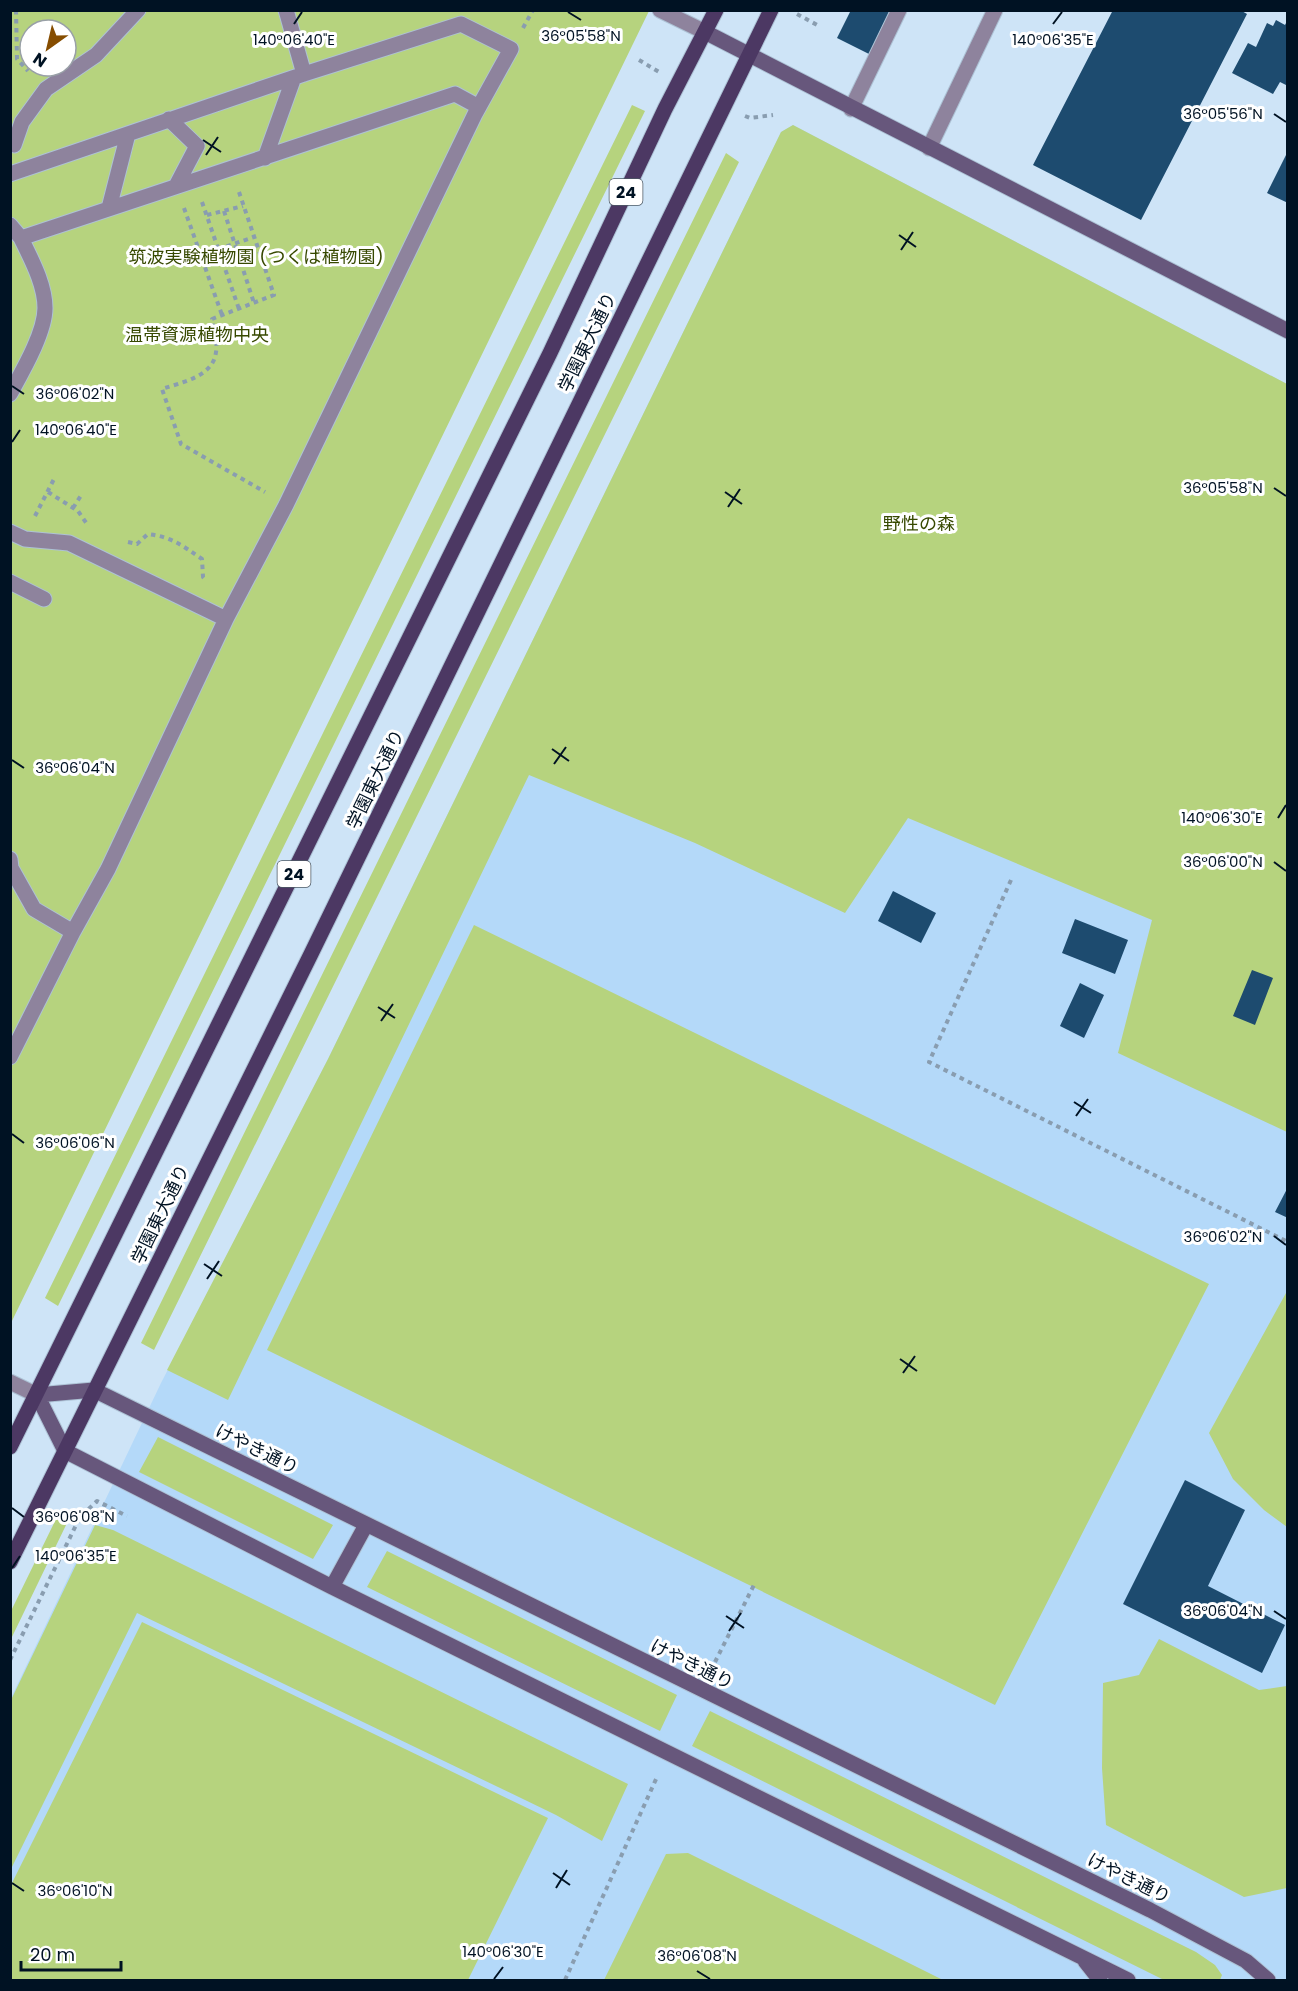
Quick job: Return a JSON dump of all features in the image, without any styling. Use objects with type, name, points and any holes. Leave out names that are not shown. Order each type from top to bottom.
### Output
[{"type":"main road","name":"学園東大通り","points":[[10,1447],[550,353],[665,109],[716,10]]},
{"type":"main road","name":"学園東大通り","points":[[10,1562],[311,954],[771,10]]},
{"type":"street","points":[[10,1057],[73,932],[108,869],[237,597],[286,505],[479,107],[511,49],[461,24],[14,172],[12,143],[22,122],[46,89],[96,55],[138,10]]},
{"type":"street","points":[[265,158],[299,77],[286,10]]},
{"type":"street","points":[[660,10],[1287,331]]},
{"type":"street","points":[[851,109],[899,10]]},
{"type":"street","points":[[929,148],[995,10]]},
{"type":"street","points":[[21,238],[455,94],[479,107]]},
{"type":"street","points":[[169,120],[197,146],[176,186]]},
{"type":"street","points":[[109,208],[128,134]]},
{"type":"street","points":[[10,225],[21,238],[39,278],[45,309],[36,344],[10,394]]},
{"type":"street","points":[[10,532],[25,539],[69,543],[226,620]]},
{"type":"street","points":[[10,582],[44,599]]},
{"type":"street","points":[[10,858],[11,868],[34,909],[73,932]]},
{"type":"street","points":[[10,1382],[37,1395],[94,1390]]},
{"type":"street","name":"けやき通り","points":[[94,1390],[1150,1910],[1246,1961],[1268,1980]]},
{"type":"street","points":[[37,1395],[65,1450],[332,1587],[1128,1980]]},
{"type":"street","points":[[332,1587],[366,1525]]},
{"type":"street","points":[[1083,1959],[1100,1980]]},
{"type":"path","points":[[16,10],[17,59]]},
{"type":"path","points":[[797,14],[819,26]]},
{"type":"path","points":[[10,53],[46,89]]},
{"type":"path","points":[[639,60],[662,74]]},
{"type":"path","points":[[742,114],[750,118],[773,115]]},
{"type":"path","points":[[232,168],[273,295],[212,319],[216,354],[207,370],[199,376],[162,389],[181,444],[286,505]]},
{"type":"path","points":[[194,179],[239,309]]},
{"type":"path","points":[[176,186],[222,315]]},
{"type":"path","points":[[207,215],[243,206]]},
{"type":"path","points":[[224,211],[254,303]]},
{"type":"path","points":[[201,255],[254,237]]},
{"type":"path","points":[[25,539],[55,477]]},
{"type":"path","points":[[48,492],[84,517],[90,530]]},
{"type":"path","points":[[73,508],[82,494]]},
{"type":"path","points":[[126,542],[137,544],[148,534],[164,536],[178,542],[202,559],[203,577],[237,597]]},
{"type":"path","points":[[1011,880],[929,1062],[1287,1242]]},
{"type":"path","points":[[10,1660],[80,1517],[97,1501],[127,1516]]},
{"type":"path","points":[[715,1662],[755,1584]]},
{"type":"path","points":[[565,1980],[657,1777]]},
{"type":"shaded area","points":[[793,125],[1287,384],[1287,1980],[11,1980],[10,1700],[161,1383],[328,1059],[781,132]]},
{"type":"green space","name":"筑波実験植物園 (つくば植物園)","points":[[10,11],[649,11],[11,1323]]},
{"type":"green space","points":[[632,105],[645,111],[58,1306],[45,1298]]},
{"type":"green space","name":"野性の森","points":[[793,125],[1287,384],[1287,1132],[1118,1053],[1152,920],[908,818],[845,913],[695,843],[529,775],[228,1400],[167,1370],[328,1059],[781,132]]},
{"type":"green space","points":[[726,153],[739,162],[154,1350],[141,1343]]},
{"type":"green space","points":[[474,925],[1209,1284],[995,1705],[267,1350]]},
{"type":"green space","points":[[1286,1293],[1288,1294],[1287,1527],[1264,1510],[1233,1479],[1209,1433]]},
{"type":"green space","points":[[158,1437],[333,1525],[313,1559],[139,1472]]},
{"type":"green space","points":[[57,1517],[67,1523],[11,1639],[11,1611]]},
{"type":"green space","points":[[95,1525],[113,1530],[628,1784],[602,1841],[556,1815],[137,1613],[11,1869],[11,1700]]},
{"type":"green space","points":[[387,1551],[677,1695],[660,1731],[367,1587]]},
{"type":"green space","points":[[142,1622],[548,1818],[468,1980],[11,1980],[11,1885]]},
{"type":"green space","points":[[1159,1639],[1259,1690],[1287,1686],[1287,1888],[1244,1897],[1106,1825],[1102,1768],[1103,1683],[1139,1675]]},
{"type":"green space","points":[[710,1711],[1196,1952],[1215,1965],[1222,1975],[1220,1980],[1164,1980],[692,1746]]},
{"type":"green space","points":[[688,1853],[943,1980],[604,1980],[666,1854]]},
{"type":"building","points":[[851,10],[890,10],[869,54],[837,38]]},
{"type":"building","points":[[1113,10],[1240,10],[1247,14],[1141,220],[1033,165]]},
{"type":"building","points":[[1288,19],[1288,86],[1280,82],[1273,94],[1232,73],[1248,43],[1256,47],[1267,23],[1273,26],[1276,20],[1285,25]]},
{"type":"building","points":[[1288,151],[1288,203],[1267,193]]},
{"type":"building","points":[[893,891],[936,913],[921,943],[878,921]]},
{"type":"building","points":[[1075,919],[1128,940],[1115,974],[1062,953]]},
{"type":"building","points":[[1252,970],[1273,978],[1255,1025],[1233,1016]]},
{"type":"building","points":[[1080,983],[1104,995],[1084,1038],[1060,1026]]},
{"type":"building","points":[[1288,1187],[1288,1218],[1275,1212]]},
{"type":"building","points":[[1185,1480],[1245,1510],[1208,1586],[1285,1625],[1262,1673],[1123,1604]]},
{"type":"park label","name":"温帯資源植物中央","points":[[197,334]]}]
